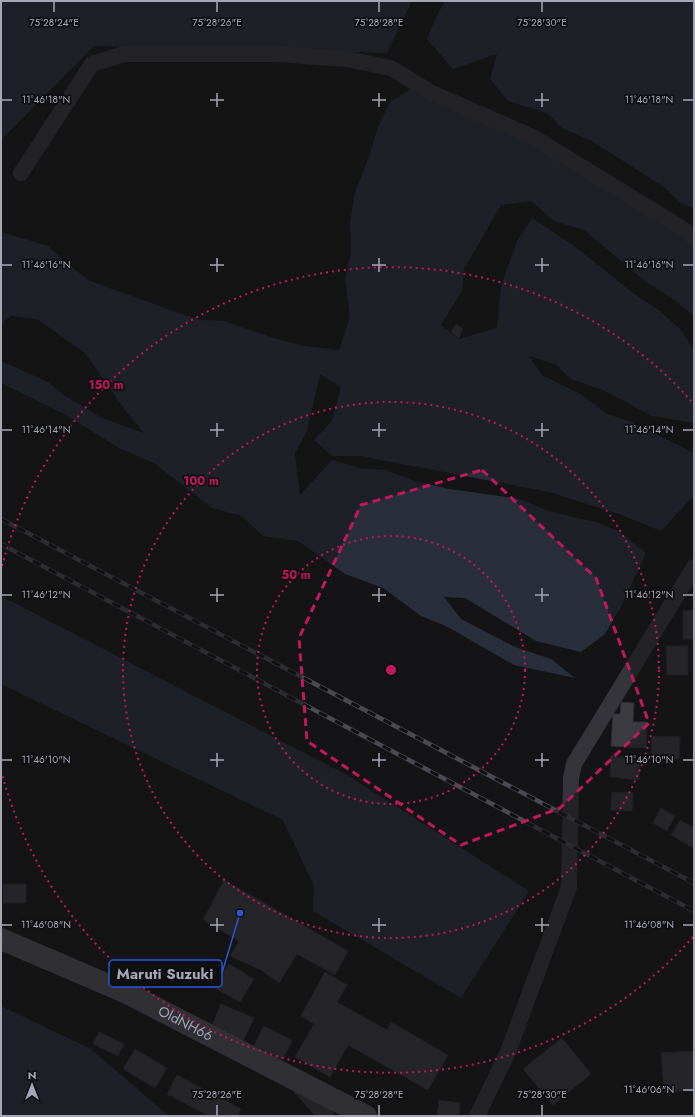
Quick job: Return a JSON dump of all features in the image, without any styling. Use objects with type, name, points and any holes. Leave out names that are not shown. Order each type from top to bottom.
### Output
[{"type":"main road","name":"OldNH66","points":[[1,939],[127,993],[366,1116]]},
{"type":"street","points":[[21,173],[92,64],[124,54],[275,54],[347,59],[391,68],[432,93],[533,137],[680,227],[694,238]]},
{"type":"street","points":[[477,1116],[508,1052],[569,887],[571,778],[574,764],[694,567]]},
{"type":"street","points":[[292,1078],[326,1116]]},
{"type":"highlighted area","points":[[482,470],[596,578],[649,723],[560,808],[461,845],[307,741],[299,638],[361,505]]},
{"type":"shaded area","points":[[1,1],[412,1],[387,53],[94,46],[1,140]]},
{"type":"shaded area","points":[[445,1],[694,1],[694,208],[682,204],[664,187],[592,141],[562,128],[547,113],[508,101],[490,79],[497,54],[453,69],[427,39],[436,17]]},
{"type":"shaded area","points":[[413,88],[509,125],[694,241],[694,316],[669,296],[646,282],[584,230],[554,221],[531,201],[501,205],[464,269],[462,291],[441,325],[459,339],[497,328],[501,286],[517,241],[532,218],[577,248],[633,293],[660,311],[681,330],[694,351],[694,423],[652,416],[605,391],[571,379],[555,364],[529,356],[542,375],[582,395],[607,414],[629,421],[694,453],[694,495],[661,531],[619,514],[549,492],[360,456],[332,456],[314,440],[332,421],[341,387],[320,374],[307,431],[295,453],[300,495],[332,460],[360,468],[386,470],[415,481],[449,489],[520,499],[548,511],[596,522],[620,532],[646,553],[622,605],[605,634],[581,652],[536,641],[465,598],[444,597],[461,619],[515,647],[551,659],[575,678],[514,665],[446,626],[421,616],[383,588],[345,574],[298,541],[263,536],[242,516],[212,508],[154,463],[119,448],[66,415],[1,383],[1,361],[48,382],[65,396],[102,418],[144,433],[128,414],[85,353],[37,319],[11,316],[1,324],[1,232],[48,246],[65,262],[90,281],[176,312],[201,320],[224,321],[271,337],[304,346],[339,350],[350,317],[345,278],[351,254],[350,223],[355,192],[369,157],[378,127],[390,102]]},
{"type":"shaded area","points":[[1,596],[347,775],[529,891],[461,998],[313,911],[314,886],[283,820],[1,684]]},
{"type":"shaded area","points":[[1,1006],[91,1049],[169,1116],[1,1116]]},
{"type":"building","points":[[456,324],[463,329],[459,338],[451,332]]},
{"type":"building","points":[[694,610],[694,639],[683,639],[683,611]]},
{"type":"building","points":[[666,646],[688,646],[688,675],[667,675]]},
{"type":"building","points":[[621,702],[634,703],[633,722],[647,722],[646,748],[611,746],[613,714],[620,714]]},
{"type":"building","points":[[652,736],[680,737],[679,759],[651,758]]},
{"type":"building","points":[[611,756],[640,758],[639,780],[610,777]]},
{"type":"building","points":[[612,792],[633,793],[632,811],[611,810]]},
{"type":"building","points":[[661,808],[675,816],[667,831],[653,823]]},
{"type":"building","points":[[680,820],[694,828],[693,848],[671,835]]},
{"type":"building","points":[[224,880],[348,951],[335,975],[297,954],[279,983],[261,970],[230,956],[239,941],[203,920]]},
{"type":"building","points":[[3,884],[26,884],[26,903],[3,903]]},
{"type":"building","points":[[229,964],[254,979],[240,1002],[215,988]]},
{"type":"building","points":[[325,972],[347,985],[337,1002],[387,1030],[391,1022],[448,1055],[428,1090],[348,1045],[330,1077],[295,1057],[314,1024],[301,1016]]},
{"type":"building","points":[[221,1004],[254,1018],[243,1042],[211,1028]]},
{"type":"building","points":[[263,1026],[292,1040],[283,1060],[254,1046]]},
{"type":"building","points":[[99,1032],[124,1044],[118,1056],[93,1044]]},
{"type":"building","points":[[562,1038],[591,1074],[553,1105],[523,1069]]},
{"type":"building","points":[[135,1049],[167,1068],[155,1088],[123,1069]]},
{"type":"building","points":[[694,1051],[694,1090],[664,1092],[661,1053]]},
{"type":"building","points":[[177,1075],[241,1109],[238,1116],[209,1116],[167,1094]]},
{"type":"building","points":[[439,1100],[460,1103],[459,1116],[437,1116]]},
{"type":"railway","points":[[1,519],[694,883]]},
{"type":"railway","points":[[1,544],[694,911]]},
{"type":"place","name":"Maruti Suzuki","points":[[240,913]]}]
